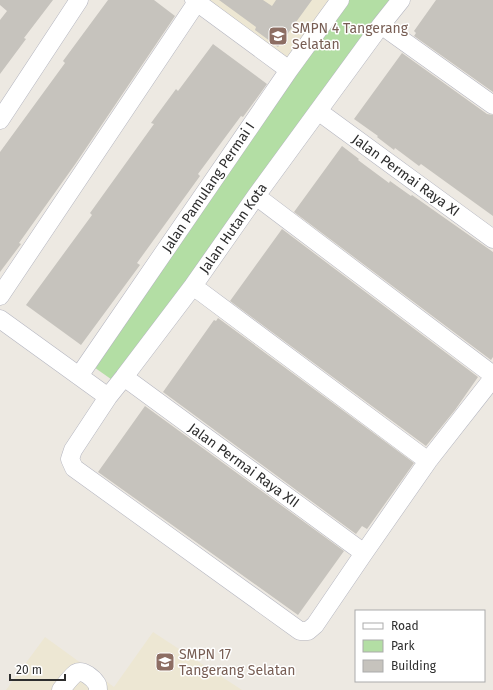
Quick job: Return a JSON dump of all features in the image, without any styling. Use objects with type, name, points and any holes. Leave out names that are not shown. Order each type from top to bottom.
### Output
[{"type":"street","points":[[0,120],[79,0]]},
{"type":"street","name":"Jalan Pamulang Permai I","points":[[79,376],[288,70],[340,0]]},
{"type":"street","name":"Jalan Hutan Kota","points":[[364,553],[315,625],[308,631],[300,631],[74,468],[70,459],[73,450],[108,397],[193,286],[256,196],[381,25],[401,0]]},
{"type":"street","points":[[0,296],[195,1],[288,70]]},
{"type":"street","points":[[381,25],[493,105]]},
{"type":"street","name":"Jalan Permai Raya XI","points":[[318,111],[493,239]]},
{"type":"street","points":[[256,196],[493,375]]},
{"type":"street","points":[[193,286],[428,461]]},
{"type":"street","points":[[0,319],[108,397]]},
{"type":"street","name":"Jalan Permai Raya XII","points":[[124,377],[364,553]]},
{"type":"street","points":[[364,553],[428,461],[493,378]]},
{"type":"street","points":[[61,690],[76,673],[81,672],[92,678],[97,684],[98,690]]},
{"type":"shaded area","name":"SMPN 4 Tangerang Selatan","points":[[194,0],[340,0],[289,70]]},
{"type":"shaded area","name":"SMPN 17 Tangerang Selatan","points":[[153,632],[242,690],[6,690],[45,637],[114,687]]},
{"type":"green space","points":[[344,0],[405,0],[125,389],[91,365]]},
{"type":"building","points":[[0,0],[53,0],[24,38],[26,39],[0,74],[0,20],[7,11],[0,5]]},
{"type":"building","points":[[108,0],[154,0],[175,16],[76,163],[19,243],[21,244],[0,272],[0,152],[65,63],[63,61]]},
{"type":"building","points":[[219,0],[263,0],[272,6],[276,0],[312,0],[278,47],[255,30],[256,27]]},
{"type":"building","points":[[436,0],[493,0],[493,92],[414,36],[416,33],[414,31]]},
{"type":"building","points":[[213,44],[267,84],[198,174],[200,176],[137,263],[140,265],[81,345],[26,305],[92,215],[90,213],[154,124],[151,123],[176,89],[178,91]]},
{"type":"building","points":[[402,53],[487,114],[493,115],[493,216],[421,164],[419,166],[395,148],[394,150],[377,137],[378,136],[354,119]]},
{"type":"building","points":[[342,146],[389,183],[390,181],[411,196],[412,195],[493,252],[493,357],[491,360],[294,212]]},
{"type":"building","points":[[282,229],[478,377],[455,410],[426,446],[230,301]]},
{"type":"building","points":[[218,318],[414,463],[367,529],[362,526],[356,534],[163,392],[214,320],[216,321]]},
{"type":"building","points":[[145,406],[344,551],[298,615],[98,472]]},
{"type":"place","name":"SMPN 4 Tangerang Selatan","points":[[278,36]]},
{"type":"place","name":"SMPN 17 Tangerang Selatan","points":[[165,662]]}]
